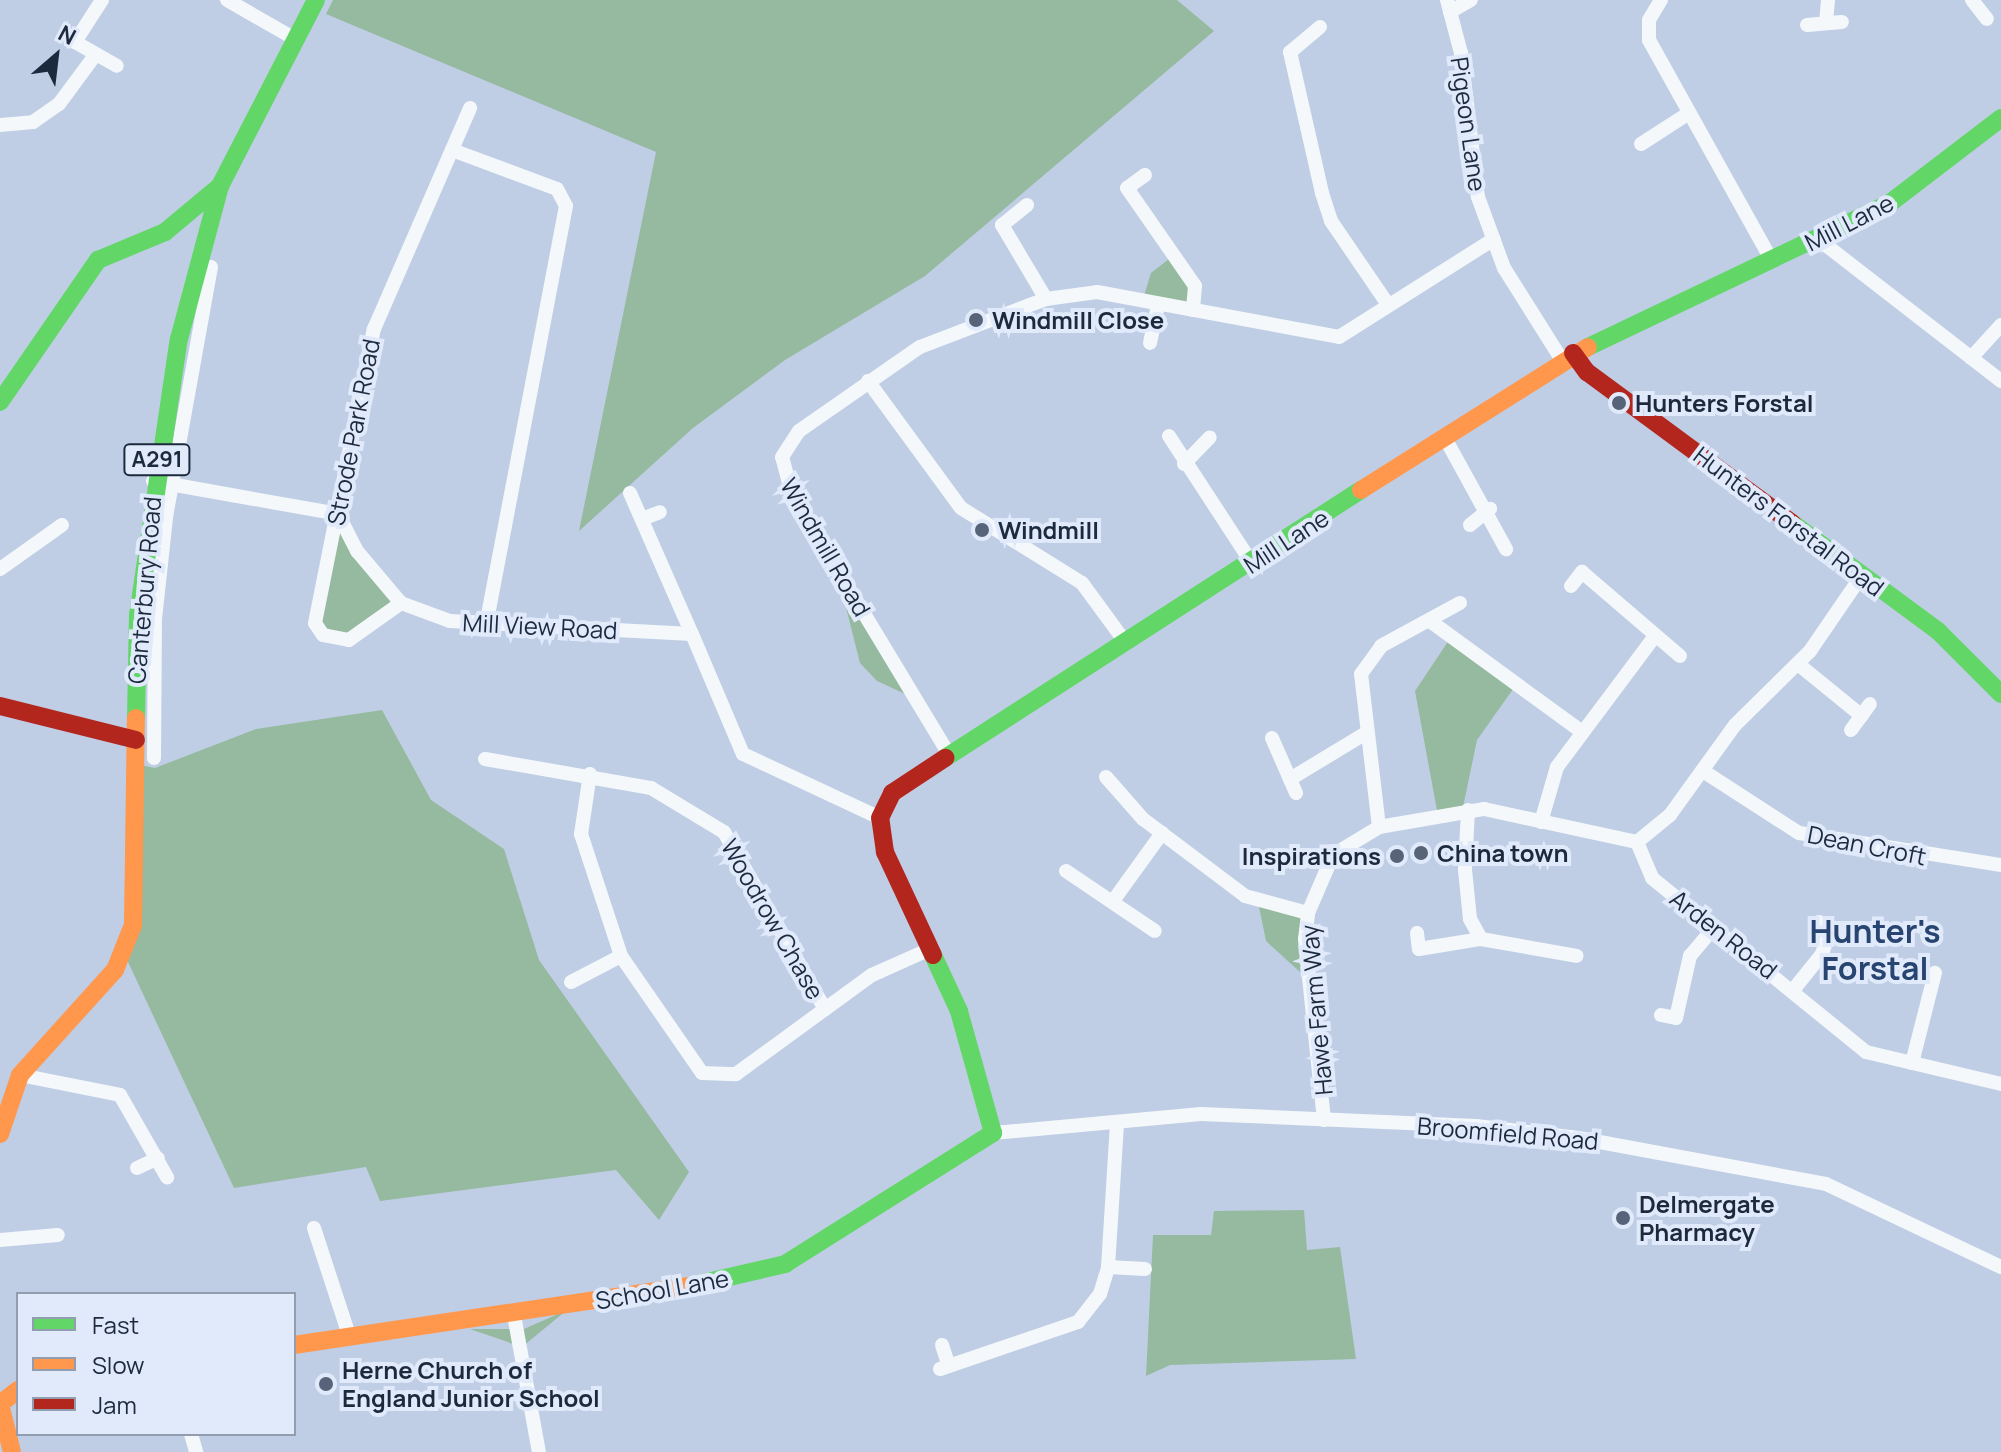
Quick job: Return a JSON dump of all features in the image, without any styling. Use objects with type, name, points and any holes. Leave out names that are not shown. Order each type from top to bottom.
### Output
[{"type":"street","points":[[102,0],[75,42],[117,66]]},
{"type":"street","points":[[227,0],[295,39]]},
{"type":"street","name":"Canterbury Road","points":[[162,483],[179,339],[220,186],[316,0]]},
{"type":"street","name":"Pigeon Lane","points":[[1471,0],[1448,6],[1478,197],[1515,288],[1568,356]]},
{"type":"street","points":[[1661,0],[1649,20],[1649,40],[1772,261]]},
{"type":"street","points":[[1826,23],[1828,0]]},
{"type":"street","points":[[1972,0],[1987,19]]},
{"type":"street","points":[[1807,25],[1842,22]]},
{"type":"street","points":[[1320,27],[1290,52],[1322,193],[1331,221],[1387,303]]},
{"type":"street","points":[[0,125],[33,122],[59,104],[96,54]]},
{"type":"street","name":"Strode Park Road","points":[[401,603],[349,640],[323,635],[316,611],[374,329],[470,108]]},
{"type":"street","points":[[1641,144],[1689,113]]},
{"type":"street","name":"Mill Lane","points":[[880,818],[904,781],[950,756],[1123,639],[1253,565],[1568,356],[1890,203],[2001,118]]},
{"type":"street","points":[[452,150],[557,189],[566,206],[486,626]]},
{"type":"street","points":[[1145,175],[1127,188],[1195,286],[1193,310]]},
{"type":"street","points":[[0,402],[98,260],[165,232],[220,186]]},
{"type":"street","points":[[1027,205],[1002,225],[1046,299]]},
{"type":"street","name":"Windmill Road","points":[[950,756],[782,471],[799,431],[920,347],[1046,299],[1076,291],[1193,310],[1320,338],[1339,337],[1387,303],[1494,239]]},
{"type":"street","points":[[1818,239],[2001,381]]},
{"type":"street","name":"Canterbury Road","points":[[154,758],[138,615],[162,483],[211,267]]},
{"type":"street","points":[[1150,343],[1158,305]]},
{"type":"street","points":[[1971,358],[2001,325]]},
{"type":"street","name":"Hunters Forstal Road","points":[[1568,356],[1938,631],[2001,694]]},
{"type":"street","points":[[868,381],[961,508],[1082,583],[1123,639]]},
{"type":"street","points":[[1169,436],[1184,464],[1229,520],[1253,565]]},
{"type":"street","points":[[1184,464],[1210,437]]},
{"type":"street","points":[[1445,438],[1490,509],[1506,549]]},
{"type":"street","points":[[162,483],[338,514],[357,551],[401,603]]},
{"type":"street","points":[[630,493],[743,754],[880,818],[885,852],[959,1011],[993,1133]]},
{"type":"street","points":[[1470,525],[1490,509]]},
{"type":"street","points":[[642,519],[660,512]]},
{"type":"street","points":[[0,569],[62,525]]},
{"type":"street","points":[[1571,586],[1582,572],[1680,656]]},
{"type":"street","points":[[1637,842],[1670,815],[1735,725],[1798,664],[1862,575]]},
{"type":"street","name":"Mill View Road","points":[[401,603],[486,626],[692,634]]},
{"type":"street","points":[[1379,827],[1358,690],[1369,657],[1460,603]]},
{"type":"street","points":[[1430,621],[1582,732]]},
{"type":"street","points":[[1541,822],[1557,767],[1655,636]]},
{"type":"street","points":[[1798,664],[1866,710],[1851,730]]},
{"type":"street","points":[[0,706],[47,712],[151,737]]},
{"type":"street","points":[[1272,738],[1293,786],[1363,735]]},
{"type":"street","name":"Canterbury Road","points":[[20,1075],[95,994],[126,947],[138,899],[151,737]]},
{"type":"street","name":"Woodrow Chase","points":[[485,759],[590,774],[651,788],[724,832],[825,1009]]},
{"type":"street","name":"Dean Croft","points":[[1703,771],[1799,833],[2001,865]]},
{"type":"street","name":"Woodrow Chase","points":[[590,774],[581,834],[621,956],[702,1073],[715,1079],[736,1074],[872,975],[930,949]]},
{"type":"street","points":[[1106,777],[1162,833],[1245,896],[1308,913]]},
{"type":"street","points":[[1468,810],[1465,873],[1470,919],[1481,939]]},
{"type":"street","name":"Hawe Farm Way","points":[[1324,1120],[1308,913],[1333,855],[1379,827],[1468,810],[1637,842]]},
{"type":"street","points":[[1113,901],[1162,833]]},
{"type":"street","name":"Arden Road","points":[[1637,842],[1652,878],[1794,989],[1866,1052],[2001,1084]]},
{"type":"street","points":[[1066,871],[1155,931]]},
{"type":"street","points":[[1794,989],[1822,954],[1831,927],[1819,922]]},
{"type":"street","points":[[1661,1015],[1676,1018],[1690,956],[1714,927]]},
{"type":"street","points":[[1417,933],[1419,949],[1481,939],[1577,956]]},
{"type":"street","points":[[571,982],[621,956]]},
{"type":"street","points":[[1912,1063],[1935,973]]},
{"type":"street","points":[[20,1075],[120,1095],[167,1177]]},
{"type":"street","name":"A291","points":[[0,1134],[20,1075]]},
{"type":"street","name":"Broomfield Road","points":[[993,1133],[1201,1114],[1578,1138],[1826,1184],[2001,1267]]},
{"type":"street","points":[[942,1345],[945,1368],[1078,1322],[1108,1267],[1117,1123]]},
{"type":"street","name":"School Lane","points":[[296,1345],[708,1285],[785,1264],[840,1235],[993,1133]]},
{"type":"street","points":[[137,1168],[158,1158]]},
{"type":"street","points":[[314,1228],[349,1335]]},
{"type":"street","points":[[0,1240],[58,1235]]},
{"type":"street","points":[[1108,1267],[1145,1269]]},
{"type":"street","points":[[514,1315],[539,1452]]},
{"type":"street","points":[[12,1452],[0,1404],[16,1392]]},
{"type":"green space","points":[[333,0],[1177,0],[1214,31],[925,276],[785,360],[693,428],[579,531],[656,152],[326,14]]},
{"type":"green space","points":[[1174,255],[1195,286],[1193,310],[1142,302],[1151,273]]},
{"type":"green space","points":[[338,514],[401,603],[349,640],[323,635],[317,609]]},
{"type":"green space","points":[[836,568],[914,698],[877,681],[860,663]]},
{"type":"green space","points":[[1451,637],[1516,685],[1477,740],[1462,812],[1438,816],[1415,691]]},
{"type":"green space","points":[[382,710],[431,800],[504,849],[539,960],[689,1172],[659,1220],[616,1170],[380,1201],[366,1167],[234,1188],[128,962],[136,764],[155,768],[256,729]]},
{"type":"green space","points":[[1258,902],[1308,913],[1310,981],[1266,941]]},
{"type":"green space","points":[[1304,1210],[1307,1250],[1340,1247],[1356,1359],[1170,1365],[1146,1376],[1153,1235],[1211,1235],[1214,1211]]},
{"type":"green space","points":[[567,1310],[522,1347],[470,1329],[524,1329]]},
{"type":"traffic: fast","points":[[136,718],[138,615],[179,339],[220,186],[316,0]]},
{"type":"traffic: fast","points":[[1588,347],[1890,203],[2001,118]]},
{"type":"traffic: fast","points":[[0,402],[98,260],[165,232],[220,186]]},
{"type":"traffic: fast","points":[[945,758],[1361,490]]},
{"type":"traffic: fast","points":[[1792,523],[1938,631],[2001,694]]},
{"type":"traffic: fast","points":[[690,1286],[785,1264],[993,1133],[959,1011],[933,955]]},
{"type":"traffic: slow","points":[[1361,490],[1588,347]]},
{"type":"traffic: slow","points":[[0,1134],[20,1075],[115,970],[133,925],[136,718]]},
{"type":"traffic: slow","points":[[296,1345],[690,1286]]},
{"type":"traffic: slow","points":[[0,1404],[16,1392]]},
{"type":"traffic: slow","points":[[0,1404],[12,1452]]},
{"type":"traffic: jam","points":[[1573,353],[1587,372],[1792,523]]},
{"type":"traffic: jam","points":[[0,706],[136,740]]},
{"type":"traffic: jam","points":[[933,955],[885,852],[880,818],[892,793],[945,758]]},
{"type":"place","name":"Windmill Close","points":[[976,320]]},
{"type":"place","name":"Hunters Forstal","points":[[1619,403]]},
{"type":"place","name":"Windmill","points":[[982,530]]},
{"type":"place","name":"China town","points":[[1421,853]]},
{"type":"place","name":"Inspirations","points":[[1397,856]]},
{"type":"place","name":"Delmergate Pharmacy","points":[[1623,1218]]},
{"type":"place","name":"Herne Church of England Junior School","points":[[326,1384]]},
{"type":"district","name":"Hunter's Forstal","points":[[1875,950]]}]
